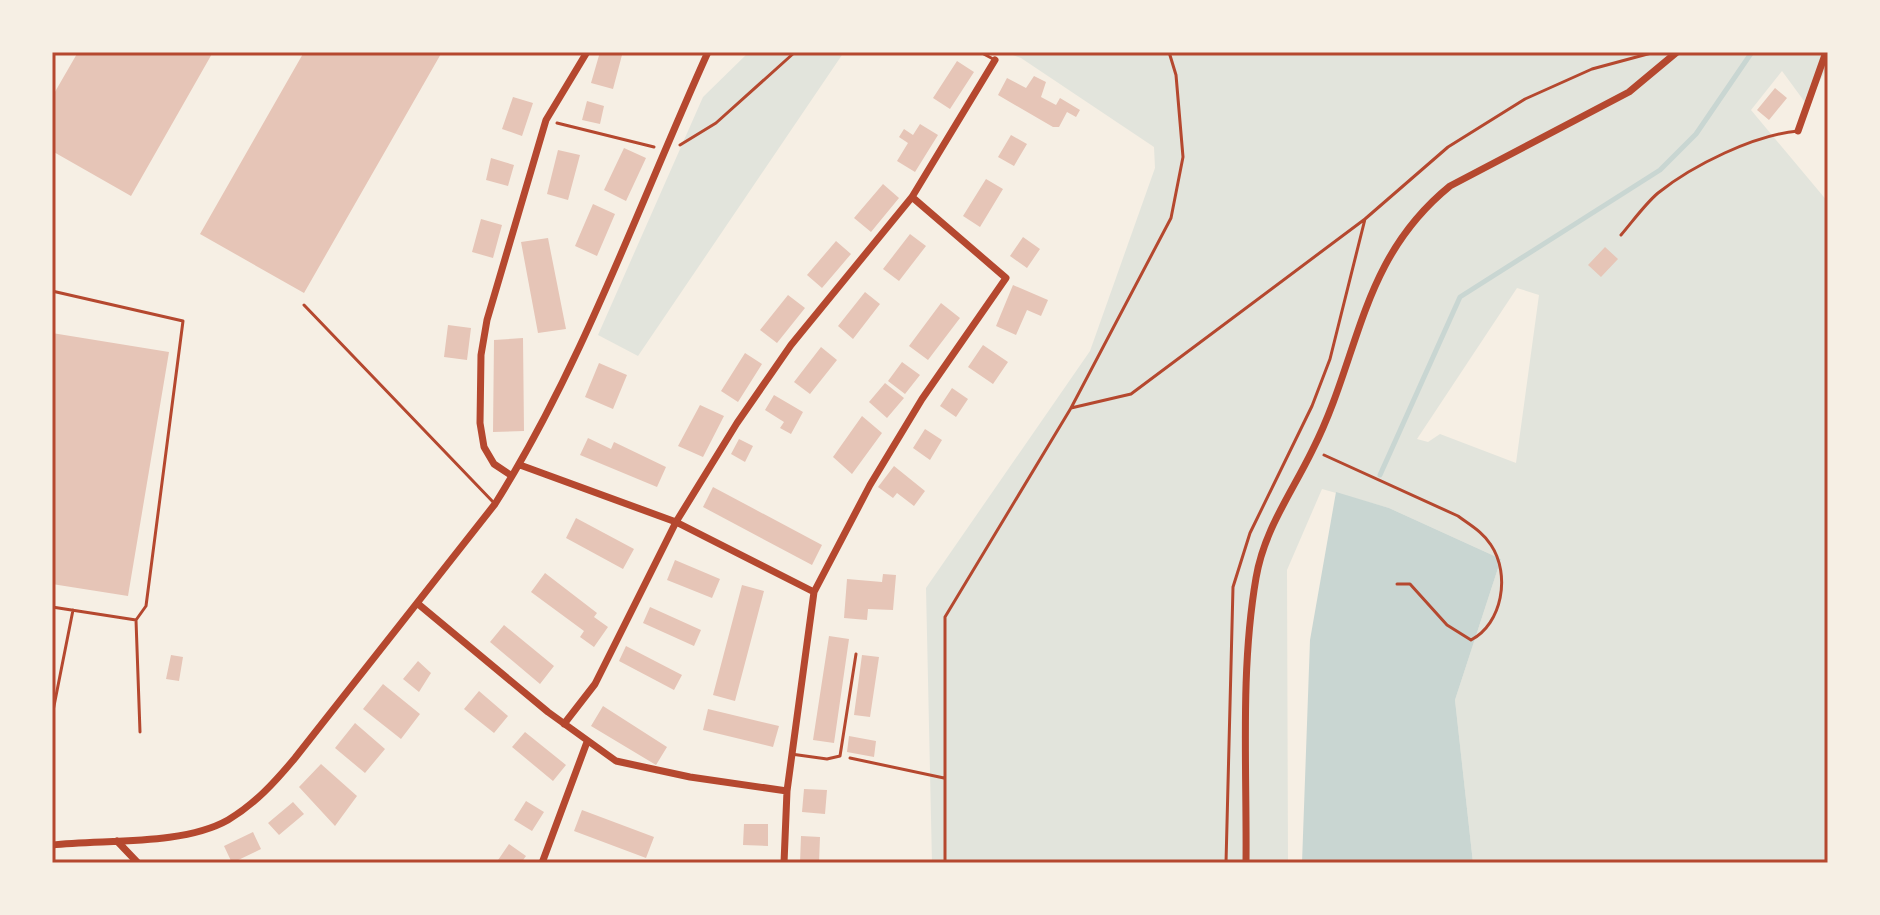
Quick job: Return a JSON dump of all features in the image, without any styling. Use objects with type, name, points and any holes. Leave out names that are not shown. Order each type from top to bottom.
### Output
[{"type":"street","points":[[512,476],[494,464],[484,447],[480,423],[481,355],[487,320],[546,120],[587,52]]},
{"type":"street","points":[[52,845],[198,831],[225,822],[270,787],[304,747],[495,504],[520,465],[575,352],[708,52]]},
{"type":"street","points":[[1246,863],[1249,651],[1256,577],[1272,524],[1313,451],[1370,298],[1403,232],[1425,207],[1472,172],[1629,92],[1677,52]]},
{"type":"street","points":[[1798,131],[1826,52]]},
{"type":"street","points":[[564,724],[595,684],[676,522],[791,345],[912,197],[995,60]]},
{"type":"street","points":[[784,863],[791,754],[814,592],[870,485],[922,399],[1006,278],[912,197]]},
{"type":"street","points":[[520,465],[676,522],[814,592]]},
{"type":"street","points":[[417,603],[564,724],[616,761],[787,791]]},
{"type":"street","points":[[542,863],[587,742]]},
{"type":"street","points":[[117,841],[138,863]]},
{"type":"lane","points":[[980,52],[995,60]]},
{"type":"lane","points":[[1621,235],[1658,193],[1711,161],[1775,133],[1798,131]]},
{"type":"lane","points":[[52,291],[183,321],[146,606],[136,620],[140,732]]},
{"type":"lane","points":[[304,305],[495,504]]},
{"type":"lane","points":[[52,607],[136,620]]},
{"type":"lane","points":[[52,716],[73,610]]},
{"type":"lane","points":[[791,754],[827,759],[840,756],[856,654]]},
{"type":"path","points":[[546,120],[671,150],[716,123],[795,52]]},
{"type":"path","points":[[945,863],[945,617],[1071,408],[1171,218],[1183,157],[1176,75],[1169,52]]},
{"type":"path","points":[[1071,408],[1131,394],[1365,219],[1448,147],[1525,99],[1592,69],[1655,52]]},
{"type":"path","points":[[1313,451],[1458,516],[1477,529],[1492,546],[1501,566],[1501,591],[1494,617],[1484,633],[1471,640],[1447,625],[1410,584],[1397,584]]},
{"type":"path","points":[[840,756],[944,778]]},
{"type":"shaded area","points":[[749,52],[844,52],[638,356],[598,335],[703,97]]},
{"type":"shaded area","points":[[1005,52],[1828,52],[1828,66],[1807,105],[1782,71],[1751,110],[1828,202],[1828,863],[1473,863],[1455,700],[1501,559],[1389,508],[1322,489],[1287,570],[1288,863],[932,863],[926,588],[1090,351],[1155,168],[1154,147],[1021,58]],"holes":[[[1517,288],[1539,295],[1516,463],[1440,434],[1428,442],[1417,439]]]},
{"type":"shaded area","points":[[1336,492],[1389,508],[1501,559],[1455,700],[1473,863],[1302,863],[1310,640]]},
{"type":"building","points":[[78,52],[213,52],[131,196],[52,151],[52,97]]},
{"type":"building","points":[[304,52],[442,52],[304,293],[200,234]]},
{"type":"building","points":[[600,52],[622,55],[613,89],[591,83]]},
{"type":"building","points":[[957,61],[974,72],[950,109],[933,98]]},
{"type":"building","points":[[1034,76],[1046,82],[1041,97],[1056,105],[1060,98],[1080,110],[1076,117],[1067,112],[1059,127],[1053,127],[998,95],[1007,78],[1026,88]]},
{"type":"building","points":[[1775,88],[1787,98],[1769,120],[1757,110]]},
{"type":"building","points":[[513,97],[533,103],[522,136],[502,129]]},
{"type":"building","points":[[587,101],[604,106],[600,124],[582,120]]},
{"type":"building","points":[[920,124],[938,135],[915,172],[897,161],[908,143],[899,137],[904,129],[913,135]]},
{"type":"building","points":[[1011,135],[1027,144],[1014,166],[998,157]]},
{"type":"building","points":[[624,148],[646,158],[626,201],[604,190]]},
{"type":"building","points":[[558,150],[580,155],[568,200],[547,194]]},
{"type":"building","points":[[491,158],[514,165],[508,186],[486,180]]},
{"type":"building","points":[[986,179],[1003,189],[980,227],[963,216]]},
{"type":"building","points":[[883,184],[899,198],[871,232],[854,218]]},
{"type":"building","points":[[593,204],[615,214],[597,256],[575,246]]},
{"type":"building","points":[[481,219],[502,225],[493,258],[472,252]]},
{"type":"building","points":[[910,234],[926,246],[899,281],[883,269]]},
{"type":"building","points":[[1023,237],[1040,249],[1027,268],[1010,256]]},
{"type":"building","points":[[548,238],[566,329],[538,333],[521,242]]},
{"type":"building","points":[[836,241],[851,254],[822,288],[807,275]]},
{"type":"building","points":[[1605,247],[1618,259],[1601,277],[1588,265]]},
{"type":"building","points":[[1013,285],[1048,300],[1041,316],[1027,310],[1016,335],[996,326]]},
{"type":"building","points":[[865,292],[880,304],[853,339],[838,326]]},
{"type":"building","points":[[788,295],[805,308],[777,343],[760,330]]},
{"type":"building","points":[[941,303],[960,318],[928,360],[909,346]]},
{"type":"building","points":[[448,325],[471,328],[467,360],[444,357]]},
{"type":"building","points":[[52,333],[169,352],[128,596],[52,584]]},
{"type":"building","points":[[523,338],[524,431],[493,432],[494,340]]},
{"type":"building","points":[[983,345],[1008,362],[993,384],[968,367]]},
{"type":"building","points":[[821,347],[837,360],[810,394],[794,382]]},
{"type":"building","points":[[745,353],[762,364],[738,402],[721,391]]},
{"type":"building","points":[[902,362],[920,375],[905,394],[888,381]]},
{"type":"building","points":[[599,363],[627,375],[613,409],[585,397]]},
{"type":"building","points":[[885,383],[904,398],[887,418],[869,402]]},
{"type":"building","points":[[952,388],[968,399],[956,417],[940,406]]},
{"type":"building","points":[[774,395],[803,412],[791,434],[780,428],[784,422],[765,410]]},
{"type":"building","points":[[700,405],[724,416],[703,457],[678,446]]},
{"type":"building","points":[[862,416],[882,433],[852,474],[833,457]]},
{"type":"building","points":[[925,429],[942,440],[930,460],[913,448]]},
{"type":"building","points":[[588,438],[611,449],[614,442],[666,467],[657,487],[580,455]]},
{"type":"building","points":[[739,439],[753,446],[745,462],[731,454]]},
{"type":"building","points":[[894,466],[925,491],[914,506],[897,493],[893,498],[878,487]]},
{"type":"building","points":[[713,487],[822,545],[812,565],[703,507]]},
{"type":"building","points":[[576,518],[634,549],[623,569],[566,538]]},
{"type":"building","points":[[675,560],[720,579],[712,598],[667,580]]},
{"type":"building","points":[[545,573],[597,613],[594,617],[608,627],[594,647],[580,637],[584,631],[531,592]]},
{"type":"building","points":[[883,574],[896,575],[893,610],[868,609],[867,620],[844,618],[847,579],[882,582]]},
{"type":"building","points":[[742,585],[764,591],[735,701],[713,695]]},
{"type":"building","points":[[650,607],[701,630],[694,646],[643,623]]},
{"type":"building","points":[[504,625],[554,666],[540,684],[490,642]]},
{"type":"building","points":[[829,636],[849,639],[834,743],[813,740]]},
{"type":"building","points":[[626,646],[682,675],[674,690],[619,661]]},
{"type":"building","points":[[171,655],[183,657],[179,681],[166,679]]},
{"type":"building","points":[[862,655],[879,657],[870,717],[854,715]]},
{"type":"building","points":[[418,661],[431,673],[419,692],[403,679]]},
{"type":"building","points":[[383,684],[420,714],[401,739],[363,709]]},
{"type":"building","points":[[479,691],[508,716],[494,733],[464,709]]},
{"type":"building","points":[[603,706],[667,747],[656,765],[591,726]]},
{"type":"building","points":[[708,709],[779,726],[773,747],[703,730]]},
{"type":"building","points":[[355,723],[385,749],[365,773],[335,748]]},
{"type":"building","points":[[525,732],[566,765],[553,781],[512,747]]},
{"type":"building","points":[[849,736],[876,741],[874,757],[847,752]]},
{"type":"building","points":[[321,764],[357,796],[335,826],[299,787]]},
{"type":"building","points":[[804,789],[827,790],[825,814],[802,812]]},
{"type":"building","points":[[526,801],[544,812],[532,831],[514,820]]},
{"type":"building","points":[[293,802],[304,814],[279,835],[268,823]]},
{"type":"building","points":[[582,810],[654,837],[646,858],[574,831]]},
{"type":"building","points":[[744,824],[768,824],[768,846],[743,845]]},
{"type":"building","points":[[253,832],[261,849],[232,863],[224,846]]},
{"type":"building","points":[[801,836],[820,837],[819,863],[800,863]]},
{"type":"building","points":[[509,844],[526,856],[521,863],[496,863]]},
{"type":"waterway","points":[[1380,475],[1460,297],[1660,170],[1696,134],[1752,52]]}]
